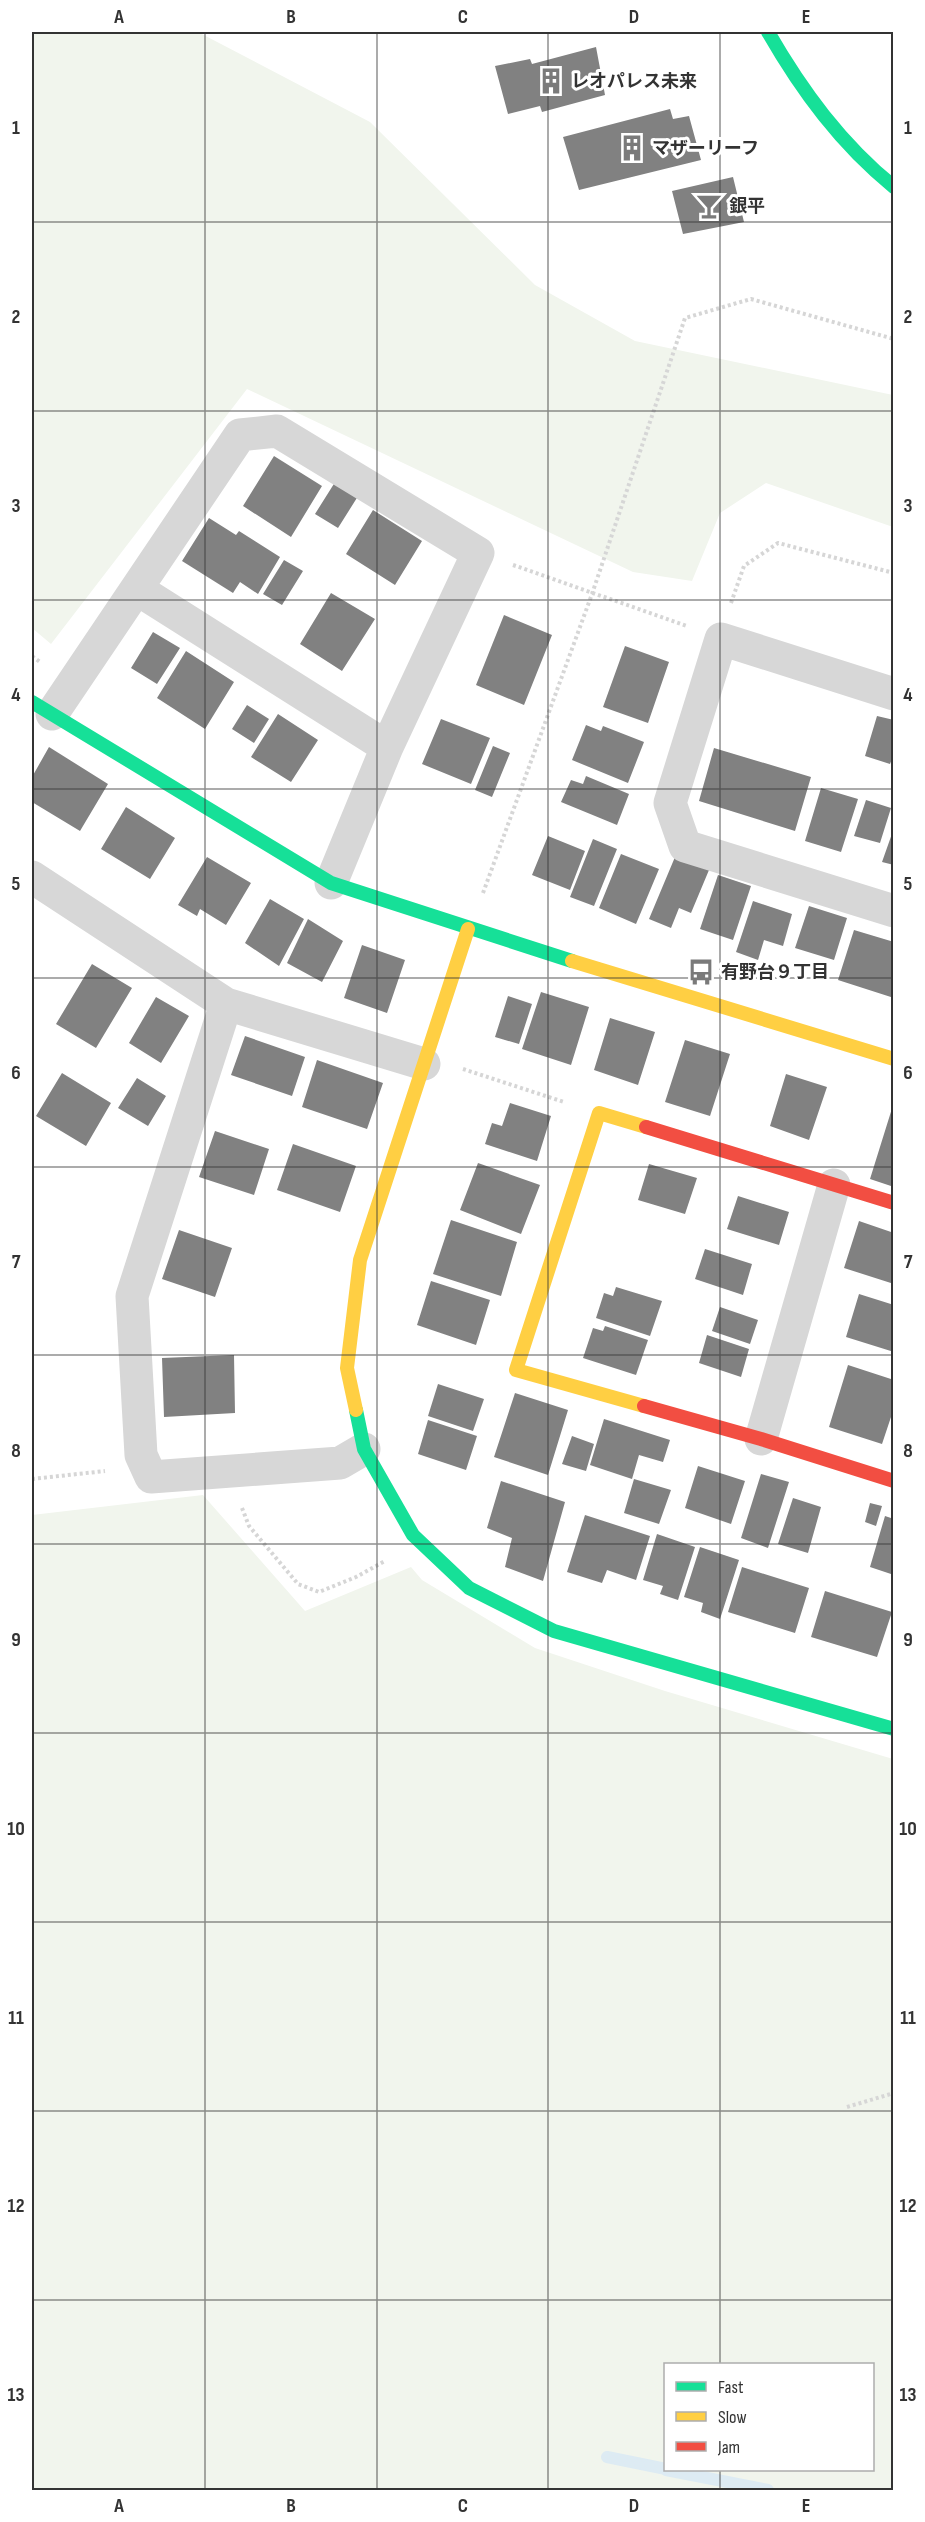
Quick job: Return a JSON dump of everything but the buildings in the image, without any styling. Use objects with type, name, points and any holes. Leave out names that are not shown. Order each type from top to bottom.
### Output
[{"type":"street","points":[[768,32],[788,70],[836,133],[894,187]]},
{"type":"street","points":[[331,883],[387,747],[478,553],[278,431],[240,435],[73,683],[42,708],[331,883],[468,929],[894,1059]]},
{"type":"street","points":[[137,589],[387,747]]},
{"type":"street","points":[[894,694],[721,639],[670,803],[685,846],[894,911]]},
{"type":"street","points":[[32,877],[226,1004],[424,1064]]},
{"type":"street","points":[[468,929],[360,1260],[347,1368],[364,1449],[413,1535],[469,1588],[554,1631],[894,1729]]},
{"type":"street","points":[[226,1004],[132,1296],[141,1455],[151,1477],[340,1463],[364,1449]]},
{"type":"street","points":[[894,1203],[599,1113],[516,1371],[761,1439],[894,1481]]},
{"type":"street","points":[[761,1439],[834,1185]]},
{"type":"path","points":[[491,900],[482,897],[484,889],[592,594],[685,318],[751,299],[894,339]]},
{"type":"path","points":[[478,553],[721,639],[744,566],[778,543],[894,573]]},
{"type":"path","points":[[32,657],[73,683]]},
{"type":"path","points":[[424,1064],[463,1069],[599,1113]]},
{"type":"path","points":[[32,1479],[146,1466]]},
{"type":"path","points":[[249,1526],[298,1584],[319,1592],[356,1577],[421,1543]]},
{"type":"path","points":[[847,2106],[894,2093]]},
{"type":"shaded area","points":[[32,32],[198,32],[370,122],[535,285],[635,341],[893,395],[893,527],[766,483],[720,513],[692,581],[633,572],[247,389],[51,644],[32,628]]},
{"type":"shaded area","points":[[203,1495],[305,1611],[411,1567],[422,1580],[535,1648],[665,1691],[893,1759],[893,2490],[32,2490],[32,1515]]},
{"type":"waterway","points":[[607,2457],[664,2469]]},
{"type":"waterway","points":[[671,2471],[768,2490]]},
{"type":"traffic: fast","points":[[768,32],[824,116],[857,153],[894,187]]},
{"type":"traffic: fast","points":[[32,702],[331,883],[572,961]]},
{"type":"traffic: fast","points":[[356,1410],[364,1449],[413,1535],[469,1588],[554,1631],[894,1729]]},
{"type":"traffic: slow","points":[[356,1410],[347,1368],[360,1260],[468,929]]},
{"type":"traffic: slow","points":[[572,961],[894,1059]]},
{"type":"traffic: slow","points":[[644,1406],[516,1370],[599,1113],[646,1127]]},
{"type":"traffic: jam","points":[[646,1127],[894,1203]]},
{"type":"traffic: jam","points":[[644,1406],[761,1439],[894,1481]]},
{"type":"place","name":"レオパレス未来","points":[[551,81]]},
{"type":"place","name":"マザーリーフ","points":[[632,148]]},
{"type":"place","name":"銀平","points":[[709,206]]},
{"type":"place","name":"有野台９丁目","points":[[701,972]]}]
